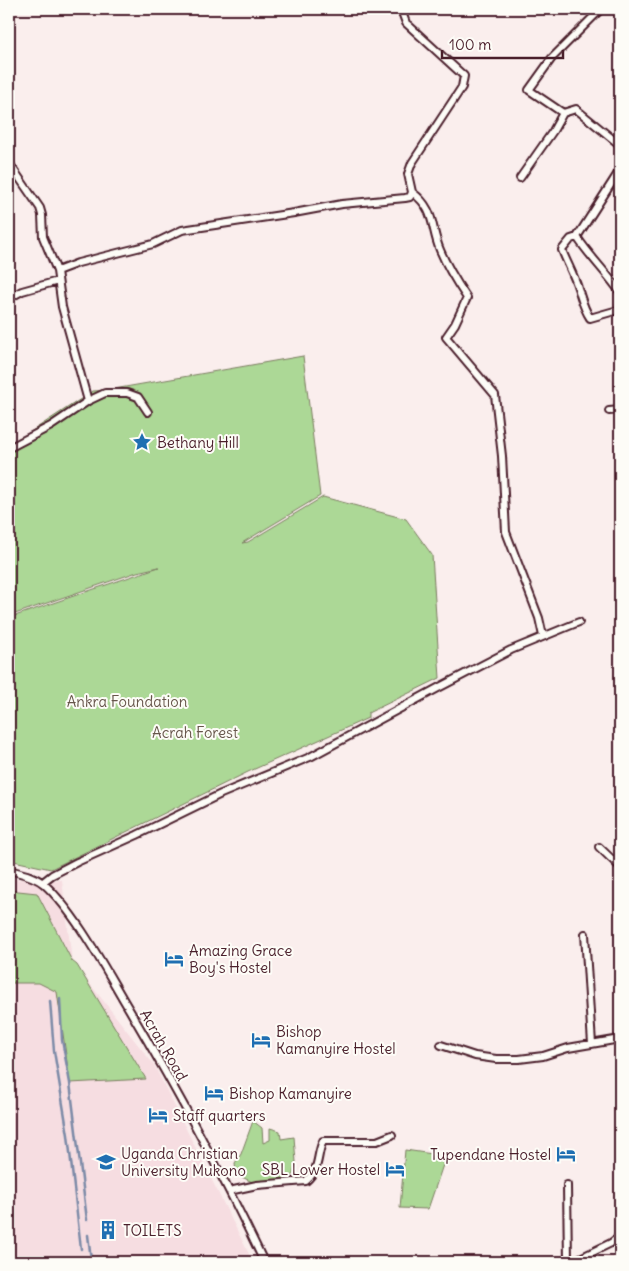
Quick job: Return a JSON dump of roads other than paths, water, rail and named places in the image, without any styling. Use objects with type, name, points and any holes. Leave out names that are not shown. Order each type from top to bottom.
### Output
[{"type":"street","points":[[57,271],[78,263],[153,244],[182,230],[294,214],[342,204],[410,197],[412,192],[408,174],[412,163],[462,86],[464,76],[406,23],[403,15],[407,9]]},
{"type":"street","points":[[563,113],[529,90],[552,58],[601,9]]},
{"type":"street","points":[[520,178],[553,131],[563,113],[576,109],[620,145]]},
{"type":"street","points":[[9,163],[40,208],[42,214],[43,237],[57,271],[62,307],[88,401]]},
{"type":"street","points":[[620,170],[577,237],[570,238],[562,250],[578,287],[583,308],[590,318],[618,310],[620,306]]},
{"type":"street","points":[[412,192],[423,200],[430,213],[440,250],[467,298],[455,324],[446,337],[495,394],[502,456],[506,532],[539,618],[543,636]]},
{"type":"street","points":[[577,237],[588,255],[610,278],[620,292]]},
{"type":"street","points":[[9,298],[22,291],[58,281]]},
{"type":"street","points":[[9,448],[51,426],[88,401],[105,393],[127,394],[138,397],[148,412]]},
{"type":"street","points":[[609,411],[620,410]]},
{"type":"street","points":[[43,882],[77,862],[137,836],[221,794],[310,757],[511,650],[579,622]]},
{"type":"street","points":[[599,848],[620,867]]},
{"type":"street","name":"Acrah Road","points":[[9,870],[25,874],[43,882],[71,916],[104,967],[181,1098],[230,1191],[264,1262]]},
{"type":"street","points":[[585,934],[592,1044]]},
{"type":"street","points":[[441,1045],[475,1056],[496,1059],[519,1059],[543,1056],[620,1039]]},
{"type":"street","points":[[230,1191],[251,1186],[306,1181],[312,1176],[317,1167],[323,1141],[377,1141],[392,1135]]},
{"type":"street","points":[[566,1185],[568,1262]]},
{"type":"street","points":[[572,1262],[611,1243],[620,1236]]},
{"type":"waterway","points":[[60,999],[62,1040],[70,1083],[87,1220]]},
{"type":"waterway","points":[[50,1001],[54,1051],[68,1135],[81,1249]]},
{"type":"waterway","points":[[88,1235],[91,1260],[117,1262]]},
{"type":"place","name":"Bethany Hill","points":[[142,442]]},
{"type":"place","name":"Amazing Grace Boy's Hostel","points":[[174,959]]},
{"type":"place","name":"Bishop Kamanyire Hostel","points":[[261,1040]]},
{"type":"place","name":"Bishop Kamanyire","points":[[214,1093]]},
{"type":"place","name":"Staff quarters","points":[[158,1115]]},
{"type":"place","name":"Tupendane Hostel","points":[[566,1154]]},
{"type":"place","name":"Uganda Christian University Mukono","points":[[106,1162]]},
{"type":"place","name":"SBL Lower Hostel","points":[[395,1169]]},
{"type":"place","name":"TOILETS","points":[[108,1230]]},
{"type":"park label","name":"Ankra Foundation","points":[[127,701]]},
{"type":"park label","name":"Acrah Forest","points":[[195,732]]}]
